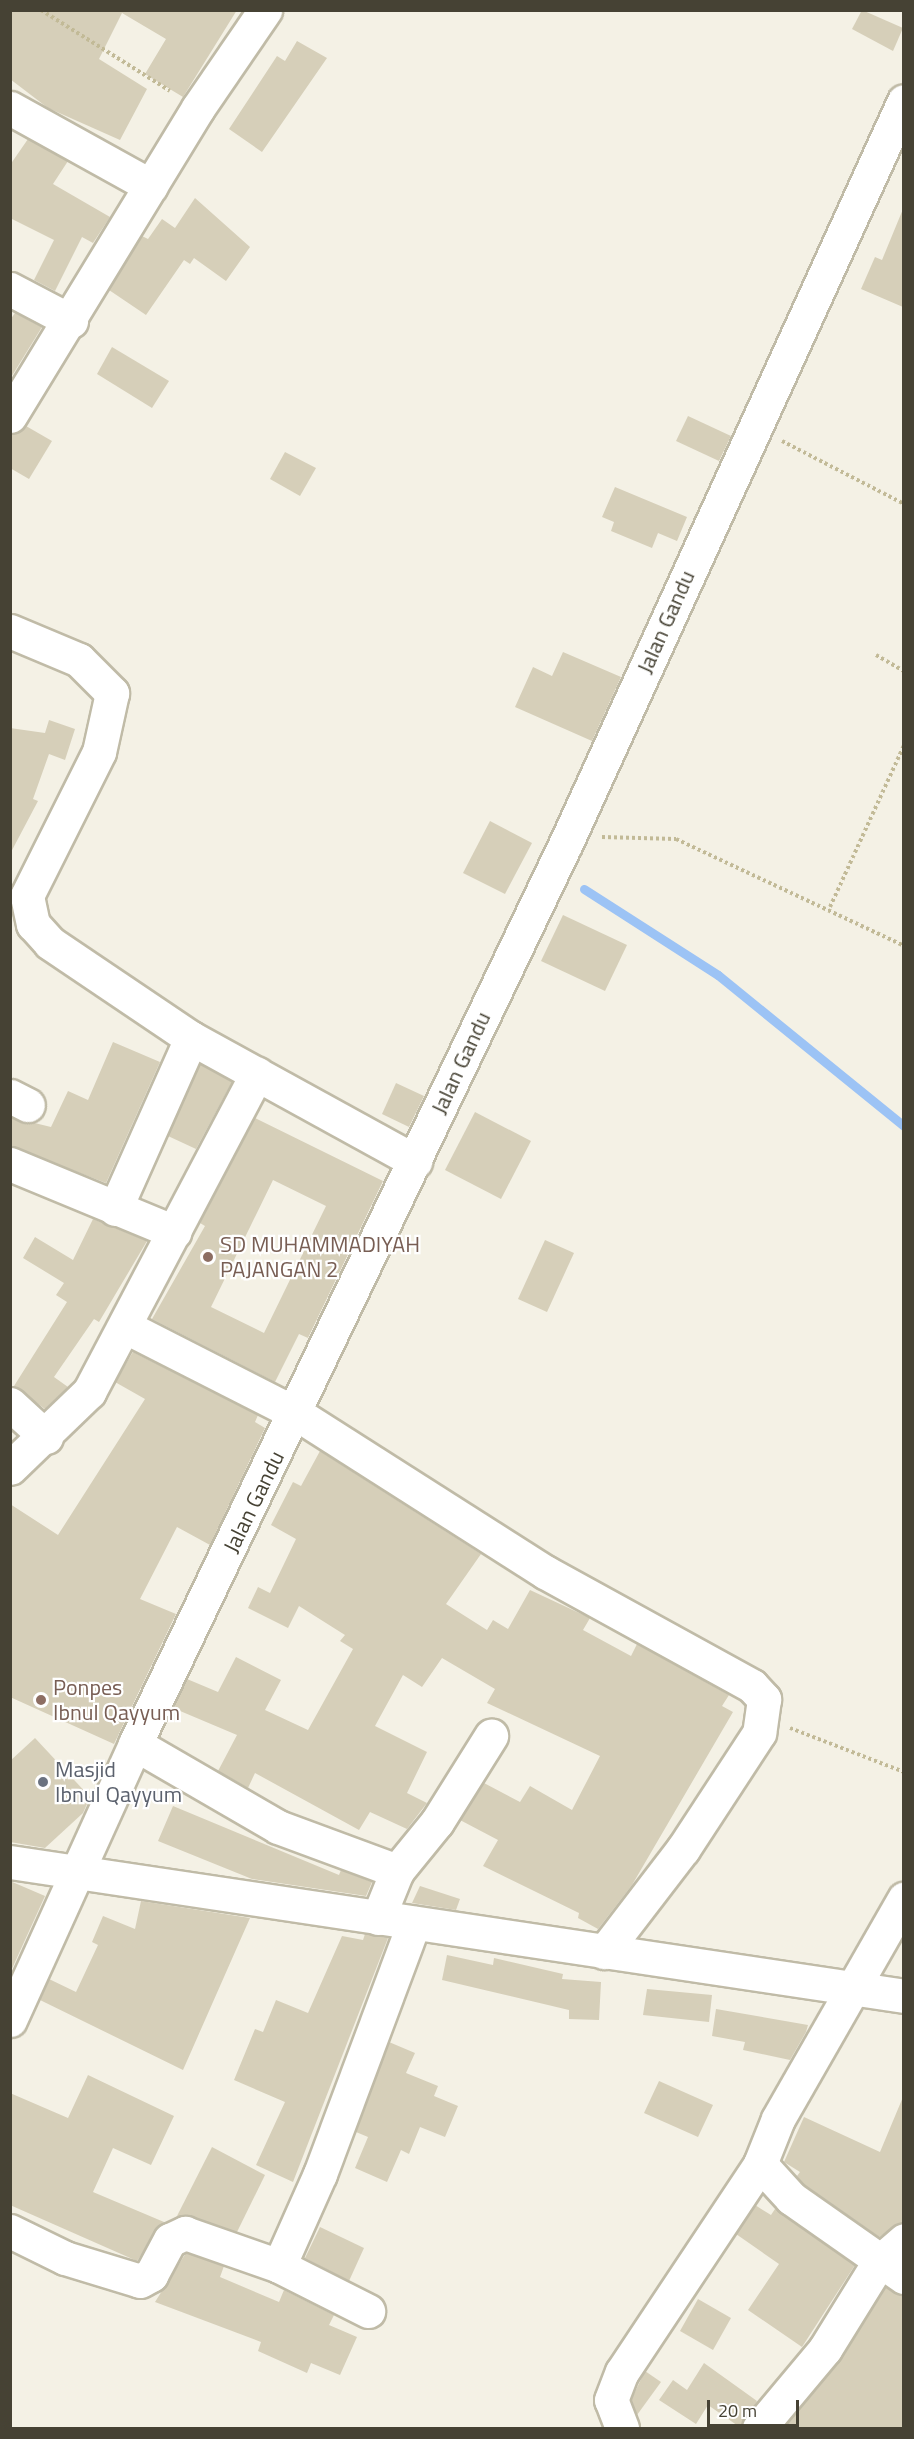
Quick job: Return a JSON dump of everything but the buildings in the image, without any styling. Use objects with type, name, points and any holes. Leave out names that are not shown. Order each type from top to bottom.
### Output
[{"type":"street","points":[[10,416],[71,321],[198,108],[265,10]]},
{"type":"street","name":"Jalan Gandu","points":[[10,2020],[78,1875],[135,1744],[297,1414],[566,843],[903,101]]},
{"type":"street","points":[[10,108],[151,186]]},
{"type":"street","points":[[10,289],[71,321]]},
{"type":"street","points":[[10,631],[79,660],[112,693],[99,752],[27,896],[22,924],[191,1038],[415,1161]]},
{"type":"street","points":[[115,1209],[191,1038]]},
{"type":"street","points":[[10,1468],[46,1437],[88,1392],[126,1327],[257,1074]]},
{"type":"street","points":[[10,1164],[174,1232]]},
{"type":"street","points":[[126,1327],[297,1414],[545,1572],[752,1686],[764,1699],[764,1718],[683,1848],[604,1952]]},
{"type":"street","points":[[10,1404],[46,1437]]},
{"type":"street","points":[[378,1918],[397,1871],[437,1822],[491,1736]]},
{"type":"street","points":[[135,1744],[278,1827],[397,1871]]},
{"type":"street","points":[[10,1862],[78,1875],[903,1996]]},
{"type":"street","points":[[622,2428],[611,2400],[622,2372],[760,2164],[778,2118],[849,1987],[903,1899]]},
{"type":"street","points":[[279,2266],[320,2174],[414,1923]]},
{"type":"street","points":[[760,2164],[790,2198],[891,2270]]},
{"type":"street","points":[[10,2231],[65,2258],[140,2281],[151,2275],[176,2234],[279,2266],[368,2311]]},
{"type":"street","points":[[759,2428],[891,2270],[903,2240]]},
{"type":"path","points":[[41,10],[198,108]]},
{"type":"path","points":[[755,427],[903,504]]},
{"type":"path","points":[[876,655],[903,671]]},
{"type":"path","points":[[830,907],[903,745]]},
{"type":"path","points":[[566,843],[625,833],[676,838],[830,907],[903,946]]},
{"type":"path","points":[[764,1718],[903,1772]]},
{"type":"waterway","points":[[584,889],[718,975],[904,1126]]},
{"type":"place","name":"SD MUHAMMADIYAH PAJANGAN 2","points":[[208,1257]]},
{"type":"place","name":"Ponpes Ibnul Qayyum","points":[[41,1700]]},
{"type":"place","name":"Masjid Ibnul Qayyum","points":[[43,1782]]}]
